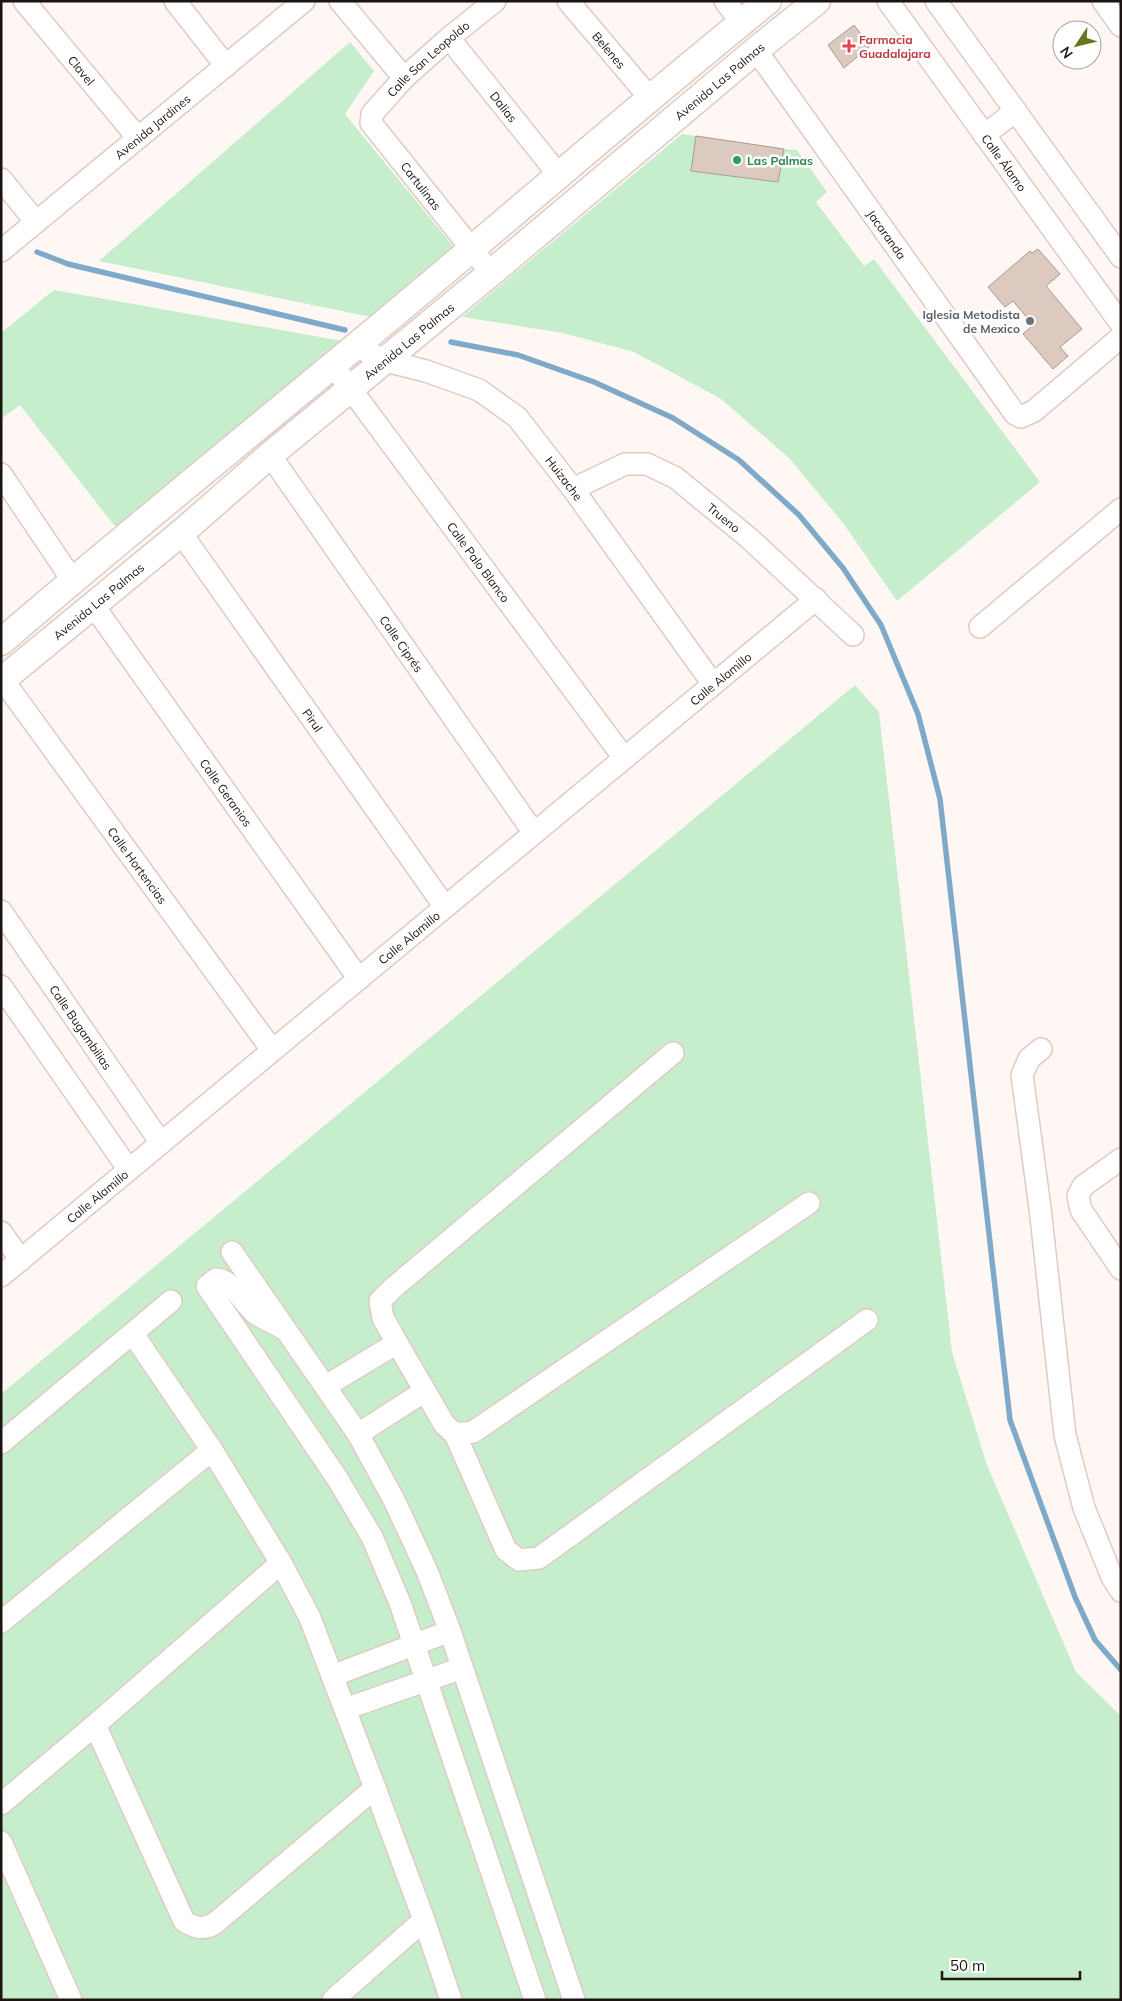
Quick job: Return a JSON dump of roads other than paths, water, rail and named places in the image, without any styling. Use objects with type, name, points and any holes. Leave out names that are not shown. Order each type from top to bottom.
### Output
[{"type":"street","name":"Clavel","points":[[24,1],[138,138]]},
{"type":"street","points":[[175,1],[226,66]]},
{"type":"street","name":"Avenida Jardines","points":[[1,251],[304,1]]},
{"type":"street","points":[[340,1],[404,78]]},
{"type":"street","name":"Calle San Leopoldo","points":[[372,123],[372,114],[404,78],[495,1]]},
{"type":"street","name":"Belenes","points":[[568,1],[650,98]]},
{"type":"street","points":[[725,1],[742,22]]},
{"type":"street","points":[[1,642],[356,346],[558,174],[768,1]]},
{"type":"street","name":"Avenida Las Palmas","points":[[2,680],[181,533],[270,455],[386,361],[817,1]]},
{"type":"street","name":"Calle Álamo","points":[[888,1],[1121,324]]},
{"type":"street","points":[[936,1],[1121,258]]},
{"type":"street","points":[[1103,1],[1121,26]]},
{"type":"street","name":"Dalias","points":[[449,38],[558,174]]},
{"type":"street","name":"Jacaranda","points":[[756,50],[1015,414],[1021,417],[1034,411],[1121,337]]},
{"type":"street","points":[[984,135],[1016,111]]},
{"type":"street","name":"Cartulinas","points":[[372,123],[491,273]]},
{"type":"street","points":[[1,179],[36,222]]},
{"type":"street","name":"Huizache","points":[[356,346],[386,361],[426,371],[479,390],[517,417],[573,489],[713,684]]},
{"type":"street","name":"Calle Palo Blanco","points":[[333,365],[624,758]]},
{"type":"street","name":"Calle Ciprés","points":[[270,455],[534,833]]},
{"type":"street","name":"Trueno","points":[[573,489],[625,464],[647,464],[676,478],[750,539],[853,635]]},
{"type":"street","points":[[1,474],[72,581]]},
{"type":"street","points":[[980,627],[1121,509]]},
{"type":"street","name":"Pirul","points":[[181,533],[445,907]]},
{"type":"street","name":"Calle Alamillo","points":[[1,1276],[816,599]]},
{"type":"street","name":"Calle Geranios","points":[[93,605],[359,979]]},
{"type":"street","name":"Calle Hortencias","points":[[2,680],[272,1050]]},
{"type":"street","name":"Calle Bugambilias","points":[[1,912],[161,1143]]},
{"type":"street","points":[[1,986],[129,1170]]},
{"type":"street","points":[[1041,1048],[1029,1059],[1022,1075],[1040,1208],[1065,1436],[1084,1508],[1112,1577],[1121,1591]]},
{"type":"street","points":[[673,1053],[393,1288],[380,1301],[383,1318],[444,1424],[454,1434],[506,1550],[519,1560],[538,1558],[866,1320]]},
{"type":"street","points":[[1121,1159],[1082,1186],[1078,1196],[1081,1210],[1121,1270]]},
{"type":"street","points":[[454,1434],[473,1432],[809,1203]]},
{"type":"street","points":[[1,1232],[20,1260]]},
{"type":"street","points":[[232,1252],[358,1434],[394,1500],[415,1544],[450,1632],[574,2000]]},
{"type":"street","points":[[284,1329],[255,1313],[239,1294],[221,1279],[216,1279],[207,1286],[337,1478],[372,1538],[400,1603],[535,2000]]},
{"type":"street","points":[[1,1443],[172,1301]]},
{"type":"street","points":[[133,1334],[212,1450],[281,1563],[310,1618],[424,1920],[451,2000]]},
{"type":"street","points":[[326,1386],[397,1343]]},
{"type":"street","points":[[358,1434],[425,1391]]},
{"type":"street","points":[[1,1622],[212,1450]]},
{"type":"street","points":[[1,1804],[281,1563]]},
{"type":"street","points":[[332,1676],[450,1632]]},
{"type":"street","points":[[345,1709],[462,1668]]},
{"type":"street","points":[[95,1725],[184,1921],[194,1927],[204,1928],[214,1924],[375,1788]]},
{"type":"street","points":[[1,1842],[71,2000]]},
{"type":"street","points":[[333,2000],[424,1920]]},
{"type":"waterway","points":[[37,252],[68,264],[345,330]]},
{"type":"waterway","points":[[451,342],[518,355],[594,382],[673,418],[739,460],[799,515],[843,568],[881,625],[918,714],[940,799],[1010,1420],[1075,1597],[1095,1640],[1121,1670]]},
{"type":"place","name":"Farmacia Guadalajara","points":[[849,46]]},
{"type":"place","name":"Las Palmas","points":[[737,160]]},
{"type":"place","name":"Iglesia Metodista de Mexico","points":[[1030,321]]}]
